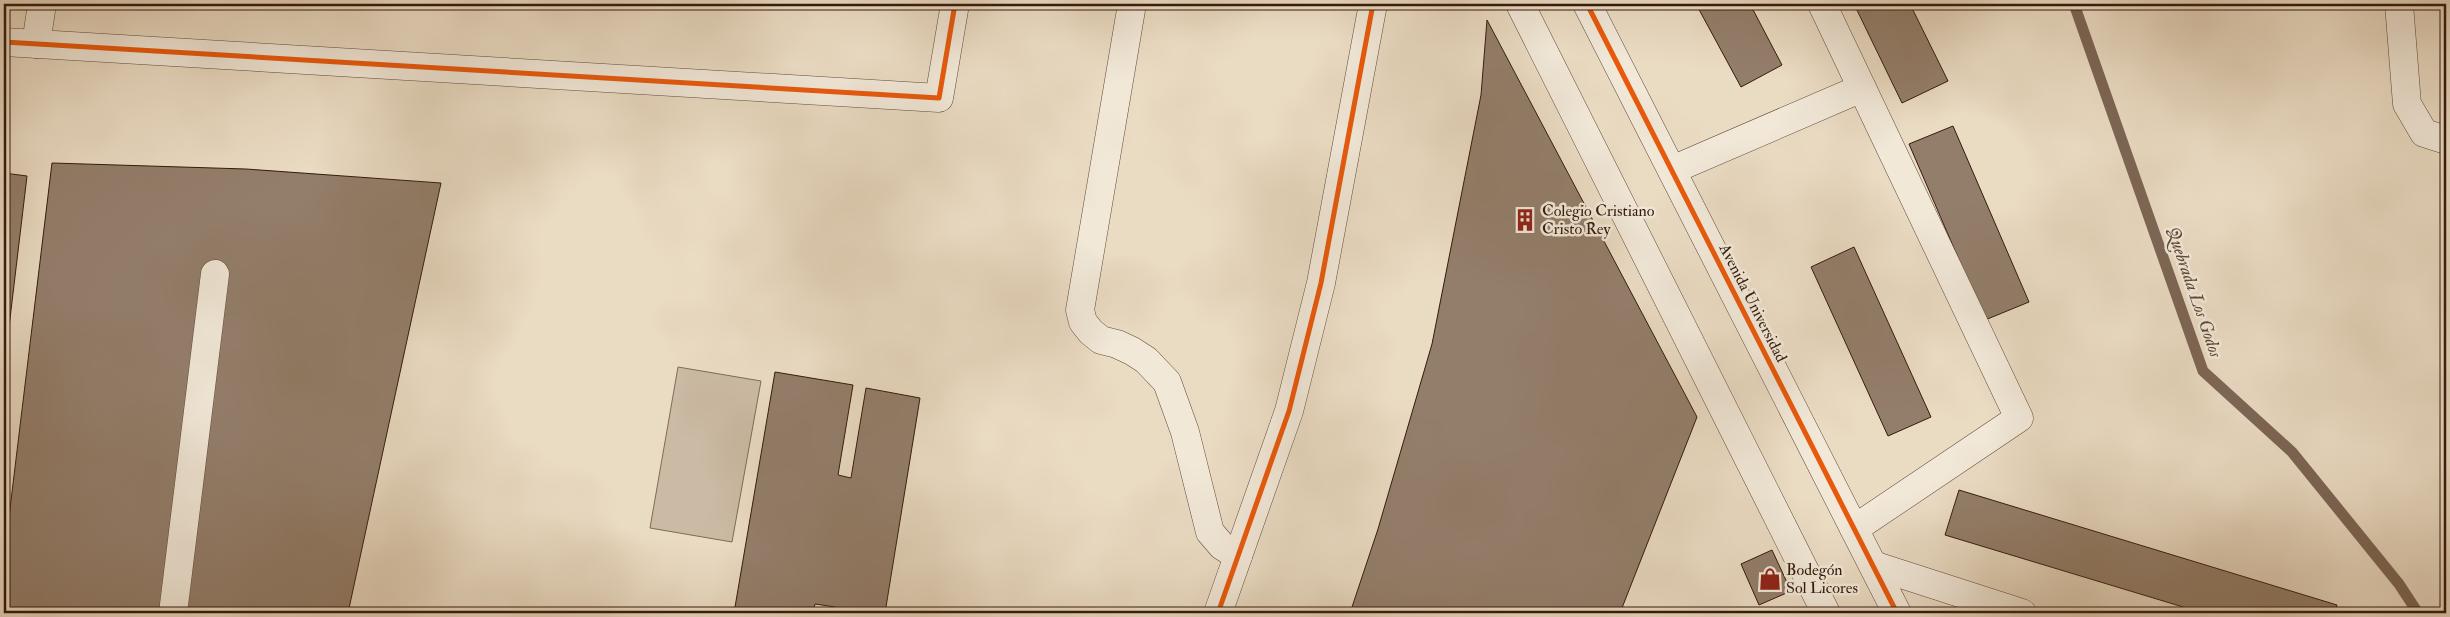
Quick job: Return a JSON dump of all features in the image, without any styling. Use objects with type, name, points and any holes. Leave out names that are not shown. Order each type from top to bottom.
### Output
[{"type":"street","points":[[36,44],[42,4]]},
{"type":"street","points":[[4,42],[939,98],[955,4]]},
{"type":"street","points":[[1132,4],[1080,310],[1083,322],[1091,332],[1101,340],[1118,344],[1146,360],[1167,382],[1185,432],[1210,532],[1222,546],[1238,556]]},
{"type":"street","points":[[1218,613],[1290,411],[1321,284],[1373,4]]},
{"type":"street","points":[[1520,4],[1826,613]]},
{"type":"street","name":"Avenida Universidad","points":[[1587,4],[1896,613]]},
{"type":"street","points":[[1822,4],[2019,418],[1854,528]]},
{"type":"street","points":[[2399,4],[2406,104],[2424,134],[2446,140]]},
{"type":"street","points":[[1672,170],[1862,88]]},
{"type":"street","points":[[173,613],[215,274]]},
{"type":"street","points":[[1873,565],[2022,613]]},
{"type":"shaded area","points":[[678,367],[761,381],[732,542],[650,528]]},
{"type":"building","points":[[1696,4],[1750,4],[1782,65],[1741,87]]},
{"type":"building","points":[[1854,4],[1910,4],[1948,81],[1902,103]]},
{"type":"building","name":"Colegio Cristiano Cristo Rey","points":[[1487,20],[1697,417],[1620,613],[1350,613],[1378,529],[1432,344],[1481,95]]},
{"type":"building","points":[[1953,126],[2029,302],[1985,320],[1909,144]]},
{"type":"building","points":[[52,163],[246,169],[441,183],[348,613],[4,613],[4,558]]},
{"type":"building","points":[[4,173],[27,176],[9,327],[4,327]]},
{"type":"building","points":[[1854,247],[1931,417],[1888,436],[1811,267]]},
{"type":"building","points":[[775,372],[853,385],[838,475],[851,478],[866,388],[920,398],[885,613],[834,613],[835,607],[815,604],[813,613],[734,613]]},
{"type":"building","points":[[1959,490],[2337,605],[2334,613],[2203,613],[1945,535]]},
{"type":"building","points":[[1772,550],[1791,591],[1759,605],[1741,564]]},
{"type":"waterway","name":"Quebrada Los Godos","points":[[2074,4],[2203,371],[2292,452],[2399,584],[2418,613]]},
{"type":"cycle path","points":[[4,42],[939,98],[955,4]]},
{"type":"cycle path","points":[[1218,613],[1289,411],[1321,283],[1373,4]]},
{"type":"cycle path","points":[[1587,4],[1897,613]]},
{"type":"place","name":"Colegio Cristiano Cristo Rey","points":[[1525,220]]},
{"type":"place","name":"Bodegón Sol Licores","points":[[1770,579]]}]
